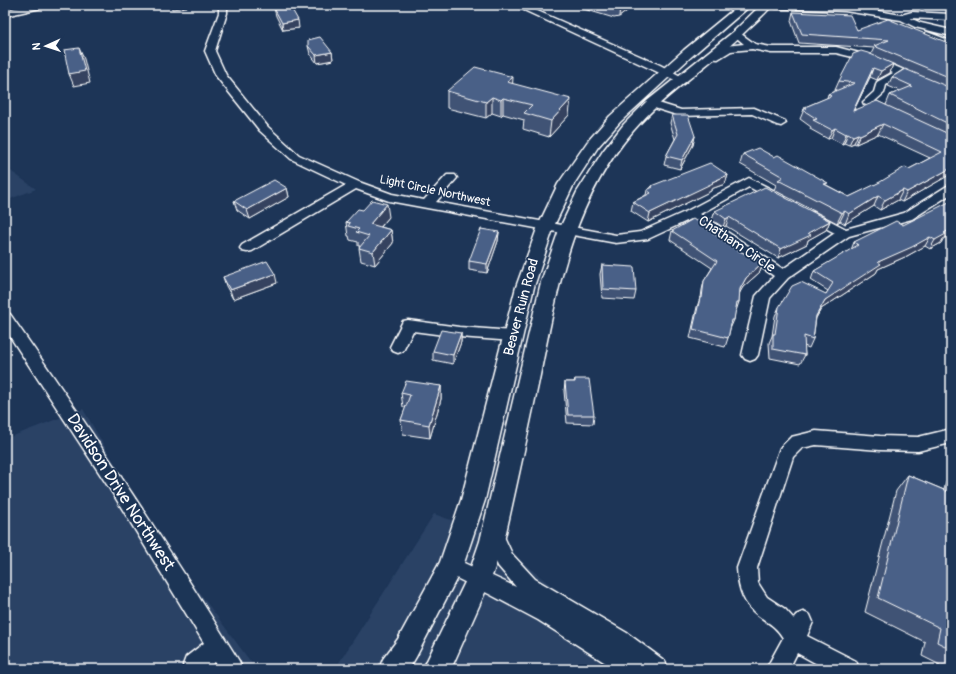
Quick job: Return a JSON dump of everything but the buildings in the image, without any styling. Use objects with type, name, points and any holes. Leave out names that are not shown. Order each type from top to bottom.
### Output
[{"type":"main road","name":"Beaver Ruin Road","points":[[393,669],[407,648],[451,566],[473,500],[525,287],[546,226],[566,184],[593,144],[615,119],[669,72],[688,53],[746,5]]},
{"type":"main road","name":"Beaver Ruin Road","points":[[437,669],[479,579],[494,536],[518,434],[550,282],[567,230],[585,192],[610,151],[629,127],[652,104],[681,79],[737,34],[766,5]]},
{"type":"street","points":[[5,13],[42,5]]},
{"type":"street","name":"Light Circle Northwest","points":[[223,5],[223,13],[210,52],[221,76],[264,129],[295,157],[355,185],[388,197],[567,230]]},
{"type":"street","points":[[517,5],[669,72],[681,79]]},
{"type":"street","points":[[529,10],[542,5]]},
{"type":"street","points":[[776,5],[845,8],[903,18],[918,25],[951,33]]},
{"type":"street","points":[[823,7],[828,15]]},
{"type":"street","points":[[797,13],[856,18]]},
{"type":"street","points":[[951,17],[912,15],[903,18],[900,25],[951,44]]},
{"type":"street","points":[[737,34],[752,46]]},
{"type":"street","points":[[709,56],[718,56],[728,48],[752,46],[771,50],[836,50],[868,58],[951,94]]},
{"type":"street","points":[[896,116],[868,102],[879,93],[881,84],[901,72]]},
{"type":"street","points":[[652,104],[680,113],[754,111],[762,113],[781,123]]},
{"type":"street","points":[[427,204],[451,178]]},
{"type":"street","name":"Chatham Circle","points":[[567,230],[616,239],[643,236],[691,214],[749,182],[844,233]]},
{"type":"street","points":[[247,248],[355,185]]},
{"type":"street","name":"Chatham Circle","points":[[750,355],[763,296],[783,275],[844,233],[908,216],[951,189]]},
{"type":"street","name":"Chatham Circle","points":[[691,214],[783,275]]},
{"type":"street","name":"Davidson Drive Northwest","points":[[5,318],[51,384],[183,589],[231,669]]},
{"type":"street","points":[[398,347],[408,325],[459,332],[512,336]]},
{"type":"street","points":[[848,669],[828,663],[799,631],[789,629],[778,616],[760,604],[748,586],[747,568],[786,453],[797,442],[816,438],[880,443],[918,444],[951,436]]},
{"type":"street","points":[[494,536],[504,560],[528,586],[620,640],[657,669]]},
{"type":"street","points":[[451,566],[555,619],[634,669]]},
{"type":"street","points":[[777,669],[799,631]]},
{"type":"street","points":[[194,665],[217,646]]},
{"type":"shaded area","points":[[5,167],[36,189],[5,201]]},
{"type":"shaded area","points":[[83,409],[153,530],[256,669],[5,669],[5,439]]},
{"type":"shaded area","points":[[434,514],[485,532],[654,669],[335,669]]}]
